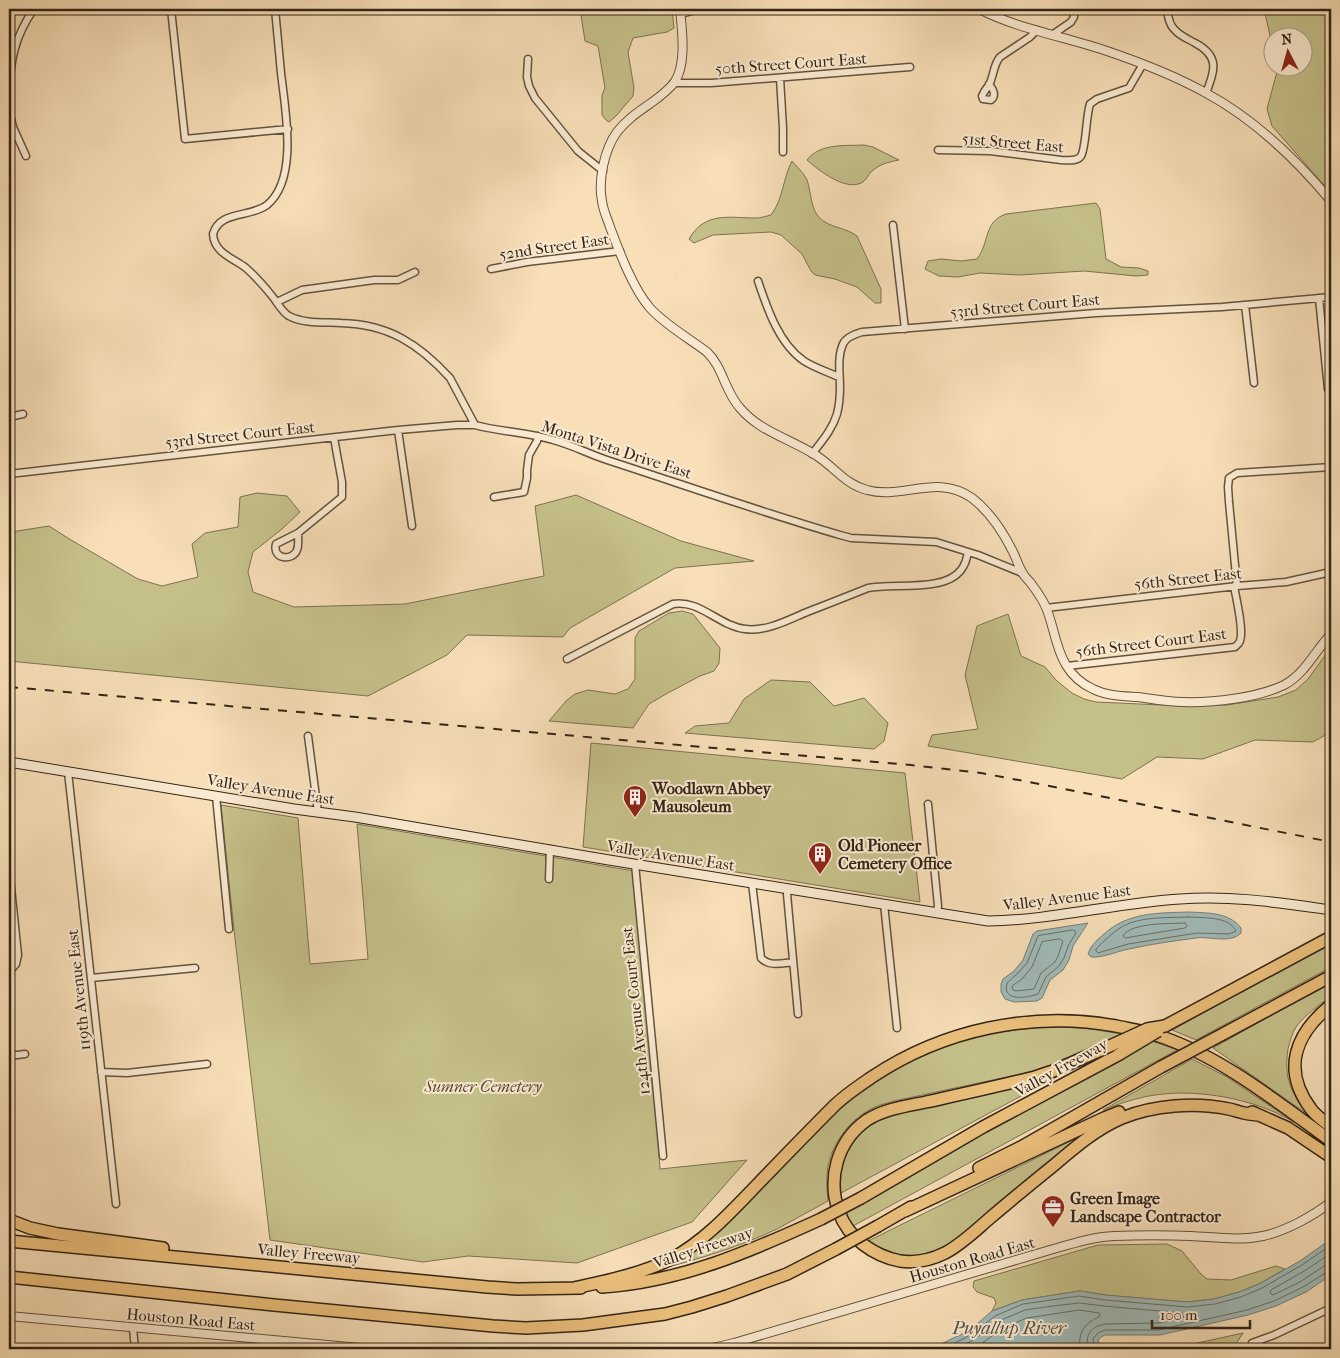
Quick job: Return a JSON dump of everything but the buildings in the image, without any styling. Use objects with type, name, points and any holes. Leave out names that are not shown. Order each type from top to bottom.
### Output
[{"type":"highway","name":"Valley Freeway","points":[[9,1241],[517,1289],[621,1286],[659,1279],[720,1262],[821,1219],[983,1127],[1328,939]]},
{"type":"highway","points":[[9,1277],[526,1328],[583,1325],[665,1314],[727,1296],[787,1274],[878,1226],[964,1176],[1021,1147],[1162,1067],[1331,976]]},
{"type":"highway","points":[[1331,1005],[1306,1030],[1298,1047],[1295,1061],[1296,1075],[1304,1098],[1311,1110],[1331,1127]]},
{"type":"highway","points":[[574,1288],[629,1274],[656,1265],[681,1253],[700,1240],[724,1219],[836,1104],[862,1084],[889,1066],[919,1051],[950,1038],[982,1030],[1028,1022],[1064,1020],[1104,1024],[1159,1036],[1220,1064],[1331,1141]]},
{"type":"highway","points":[[1166,1026],[1147,1029],[1054,1071],[1035,1077],[893,1110],[868,1119],[858,1127],[843,1147],[837,1161],[834,1176],[836,1202],[849,1231],[865,1245],[881,1255],[910,1262],[922,1261],[950,1250],[1087,1138],[1110,1124],[1124,1118],[1161,1108],[1188,1106],[1229,1109],[1259,1115]]},
{"type":"highway","points":[[905,1211],[1104,1118],[1143,1105],[1189,1100],[1230,1103],[1288,1128],[1331,1157]]},
{"type":"highway","points":[[9,1220],[30,1228],[58,1234],[215,1255],[266,1265]]},
{"type":"highway","points":[[9,1285],[50,1289],[178,1295]]},
{"type":"main road","name":"Valley Avenue East","points":[[9,762],[988,920],[1029,918],[1154,901],[1204,898],[1238,899],[1331,910]]},
{"type":"street","points":[[9,96],[12,58],[23,26],[34,9]]},
{"type":"street","points":[[171,9],[185,139],[288,129]]},
{"type":"street","points":[[275,9],[288,129],[284,175],[274,198],[263,208],[258,211],[226,218],[219,223],[213,234],[215,243],[221,252],[245,268],[257,279],[288,316],[324,322],[371,325],[410,342],[450,378],[474,425]]},
{"type":"street","points":[[699,9],[680,11],[683,50],[674,83],[654,101],[630,118],[616,133],[605,157],[601,191],[602,202],[620,251],[634,282],[649,307],[669,325],[713,357],[730,394],[739,408],[757,424],[817,456],[850,482],[864,489],[873,492],[889,492],[933,486],[951,489],[973,499],[999,526],[1022,573],[1032,584],[1046,608],[1058,647],[1067,666],[1086,686],[1107,694],[1183,702],[1244,697],[1264,693],[1295,678],[1331,634]]},
{"type":"street","points":[[978,9],[1010,22],[1143,64],[1206,93],[1248,120],[1281,148],[1331,201]]},
{"type":"street","points":[[1052,35],[1071,22],[1074,16],[1074,9]]},
{"type":"street","points":[[1167,9],[1169,20],[1174,30],[1199,45],[1211,58],[1214,74],[1206,93]]},
{"type":"street","points":[[989,84],[995,65],[1000,57],[1030,37],[1037,30]]},
{"type":"street","points":[[528,59],[527,77],[535,98],[578,151],[603,171]]},
{"type":"street","name":"51st Street East","points":[[938,150],[984,150],[1070,161],[1078,158],[1082,154],[1084,146],[1090,104],[1098,98],[1129,88],[1143,64]]},
{"type":"street","name":"50th Street Court East","points":[[674,83],[711,83],[910,68]]},
{"type":"street","points":[[780,78],[783,152]]},
{"type":"street","points":[[9,110],[13,128],[26,156]]},
{"type":"street","points":[[893,225],[905,329]]},
{"type":"street","name":"52nd Street East","points":[[491,269],[527,262],[620,251]]},
{"type":"street","points":[[277,302],[302,290],[374,280],[398,280],[415,272]]},
{"type":"street","points":[[758,281],[769,312],[788,345],[802,360],[839,378]]},
{"type":"street","name":"53rd Street Court East","points":[[812,454],[827,435],[837,413],[840,387],[840,353],[843,344],[848,338],[862,332],[1096,313],[1197,309],[1331,297]]},
{"type":"street","points":[[1319,298],[1328,389]]},
{"type":"street","points":[[1245,304],[1254,383]]},
{"type":"street","points":[[9,417],[23,414]]},
{"type":"street","name":"53rd Street Court East","points":[[9,474],[398,430],[474,425]]},
{"type":"street","name":"Monta Vista Drive East","points":[[474,425],[538,436],[566,444],[745,506],[840,536],[936,542],[997,562],[1022,573]]},
{"type":"street","points":[[398,430],[412,526]]},
{"type":"street","points":[[494,497],[524,492],[529,455],[538,436]]},
{"type":"street","points":[[298,533],[342,496],[342,482],[334,438]]},
{"type":"street","points":[[1236,586],[1228,481],[1231,476],[1237,473],[1331,467]]},
{"type":"street","points":[[567,659],[673,604],[691,605],[736,627],[759,629],[777,624],[868,588],[948,581],[962,570],[968,552]]},
{"type":"street","name":"56th Street East","points":[[1046,608],[1286,582],[1331,572]]},
{"type":"street","name":"56th Street Court East","points":[[1067,666],[1235,647],[1240,640],[1236,586]]},
{"type":"street","points":[[308,736],[318,812]]},
{"type":"street","name":"119th Avenue East","points":[[68,772],[116,1204]]},
{"type":"street","points":[[216,796],[230,929]]},
{"type":"street","points":[[928,804],[938,906],[936,913]]},
{"type":"street","points":[[549,879],[550,849]]},
{"type":"street","name":"124th Avenue Court East","points":[[635,864],[663,1156]]},
{"type":"street","points":[[9,868],[18,955],[16,964],[9,972]]},
{"type":"street","points":[[752,883],[761,958],[768,963],[793,962]]},
{"type":"street","points":[[791,889],[787,894],[798,1014]]},
{"type":"street","points":[[884,904],[897,1028]]},
{"type":"street","points":[[91,978],[195,968]]},
{"type":"street","points":[[9,1056],[25,1054]]},
{"type":"street","points":[[101,1072],[127,1073],[207,1064]]},
{"type":"street","name":"Houston Road East","points":[[708,1349],[1084,1241],[1113,1236],[1238,1238],[1262,1236],[1302,1221],[1331,1202]]},
{"type":"street","points":[[1252,1343],[1274,1335],[1331,1308]]},
{"type":"street","name":"Houston Road East","points":[[9,1316],[371,1349]]},
{"type":"street","points":[[133,1328],[135,1349]]},
{"type":"green space","points":[[580,9],[672,9],[674,28],[667,32],[633,38],[628,52],[634,88],[633,96],[609,122],[602,115],[602,95],[605,88],[598,46],[585,41]]},
{"type":"green space","points":[[1264,9],[1331,9],[1331,193],[1272,126],[1267,109],[1275,78],[1312,78],[1312,28],[1268,28]]},
{"type":"green space","points":[[864,145],[873,147],[899,160],[877,167],[863,182],[855,185],[832,178],[807,160],[819,151],[833,146]]},
{"type":"green space","points":[[792,161],[807,180],[814,209],[820,218],[857,236],[881,289],[881,303],[875,303],[857,287],[835,279],[815,275],[802,254],[781,235],[771,232],[713,235],[694,243],[689,239],[695,230],[710,220],[727,217],[758,218],[771,215],[781,196]]},
{"type":"green space","points":[[1096,203],[1100,209],[1106,259],[1121,267],[1139,268],[1148,271],[1148,275],[1136,276],[1084,271],[1020,275],[980,273],[958,277],[939,276],[925,269],[928,261],[977,259],[984,246],[990,227],[1006,214]]},
{"type":"green space","points":[[257,493],[287,496],[300,512],[253,552],[248,572],[253,592],[294,607],[405,604],[544,576],[535,506],[576,495],[681,541],[754,561],[675,568],[570,628],[563,637],[467,635],[447,655],[368,696],[9,661],[9,534],[11,532],[49,526],[138,579],[162,586],[198,577],[192,544],[205,533],[238,527],[240,497]]},
{"type":"green space","points":[[682,611],[693,614],[720,648],[719,663],[714,671],[700,676],[649,704],[633,728],[549,721],[566,701],[575,694],[588,690],[615,694],[628,689],[635,679],[635,638],[639,631],[669,613]]},
{"type":"green space","points":[[1008,614],[1021,656],[1045,667],[1057,681],[1072,693],[1096,702],[1184,706],[1227,705],[1278,697],[1296,690],[1308,679],[1331,647],[1331,732],[1313,742],[1255,740],[1203,759],[1157,757],[1122,779],[928,746],[932,735],[978,729],[965,675],[977,626]]},
{"type":"green space","points":[[771,680],[810,682],[834,706],[864,698],[888,723],[884,741],[874,749],[685,733],[695,726],[729,723],[744,699]]},
{"type":"green space","points":[[591,743],[905,773],[920,902],[583,847]]},
{"type":"green space","name":"Sumner Cemetery","points":[[221,805],[298,818],[310,964],[368,959],[357,824],[634,871],[651,1037],[660,1169],[747,1160],[692,1222],[577,1263],[468,1256],[423,1262],[270,1240]]},
{"type":"green space","points":[[1331,943],[1331,967],[1196,1040],[1172,1030]]},
{"type":"green space","points":[[1331,982],[1331,996],[1308,1014],[1296,1027],[1288,1049],[1287,1068],[1292,1091],[1307,1114],[1213,1048]]},
{"type":"green space","points":[[1028,1028],[1083,1028],[1123,1034],[1049,1066],[1030,1072],[894,1101],[867,1111],[851,1123],[834,1148],[827,1170],[828,1201],[777,1229],[750,1241],[664,1268],[747,1204],[830,1117],[856,1094],[901,1065],[925,1053],[975,1036]]},
{"type":"green space","points":[[1152,1041],[1177,1050],[853,1226],[847,1217],[844,1210]]},
{"type":"green space","points":[[1192,1059],[1227,1077],[1294,1122],[1259,1106],[1231,1098],[1187,1093],[1144,1097],[1103,1110]]},
{"type":"green space","points":[[1062,1074],[841,1193],[841,1171],[848,1150],[861,1133],[879,1120],[903,1112],[990,1093]]},
{"type":"green space","points":[[1085,1134],[1020,1185],[977,1224],[945,1248],[923,1256],[900,1256],[886,1252],[868,1241]]},
{"type":"green space","points":[[1167,1244],[1182,1251],[1207,1279],[1231,1280],[1276,1266],[1285,1269],[1259,1284],[1239,1292],[1214,1299],[1187,1302],[1080,1291],[1022,1300],[992,1311],[996,1303],[994,1298],[977,1292],[973,1287],[974,1281],[1098,1245]]},
{"type":"green space","points":[[1243,1333],[1234,1349],[1170,1349]]},
{"type":"water","points":[[1189,912],[1224,916],[1241,928],[1241,933],[1226,939],[1202,938],[1179,940],[1137,947],[1101,956],[1091,957],[1088,954],[1098,939],[1112,927],[1122,922],[1143,915]]},
{"type":"water","points":[[1088,923],[1073,946],[1069,960],[1063,970],[1050,980],[1042,998],[1037,1001],[1014,1002],[1005,999],[1001,992],[1003,979],[1014,971],[1023,960],[1033,934],[1037,931]]},
{"type":"water","name":"Puyallup River","points":[[1331,1239],[1331,1275],[1306,1292],[1276,1306],[1248,1315],[1160,1335],[1105,1335],[1098,1340],[1101,1349],[935,1349],[977,1324],[992,1311],[1022,1300],[1080,1291],[1187,1302],[1214,1299],[1259,1284],[1300,1261]]},
{"type":"railway","points":[[9,687],[911,765],[981,773],[1331,842]]},
{"type":"place","name":"Woodlawn Abbey Mausoleum","points":[[635,818]]},
{"type":"place","name":"Old Pioneer Cemetery Office","points":[[820,875]]},
{"type":"place","name":"Green Image Landscape Contractor","points":[[1053,1228]]}]
